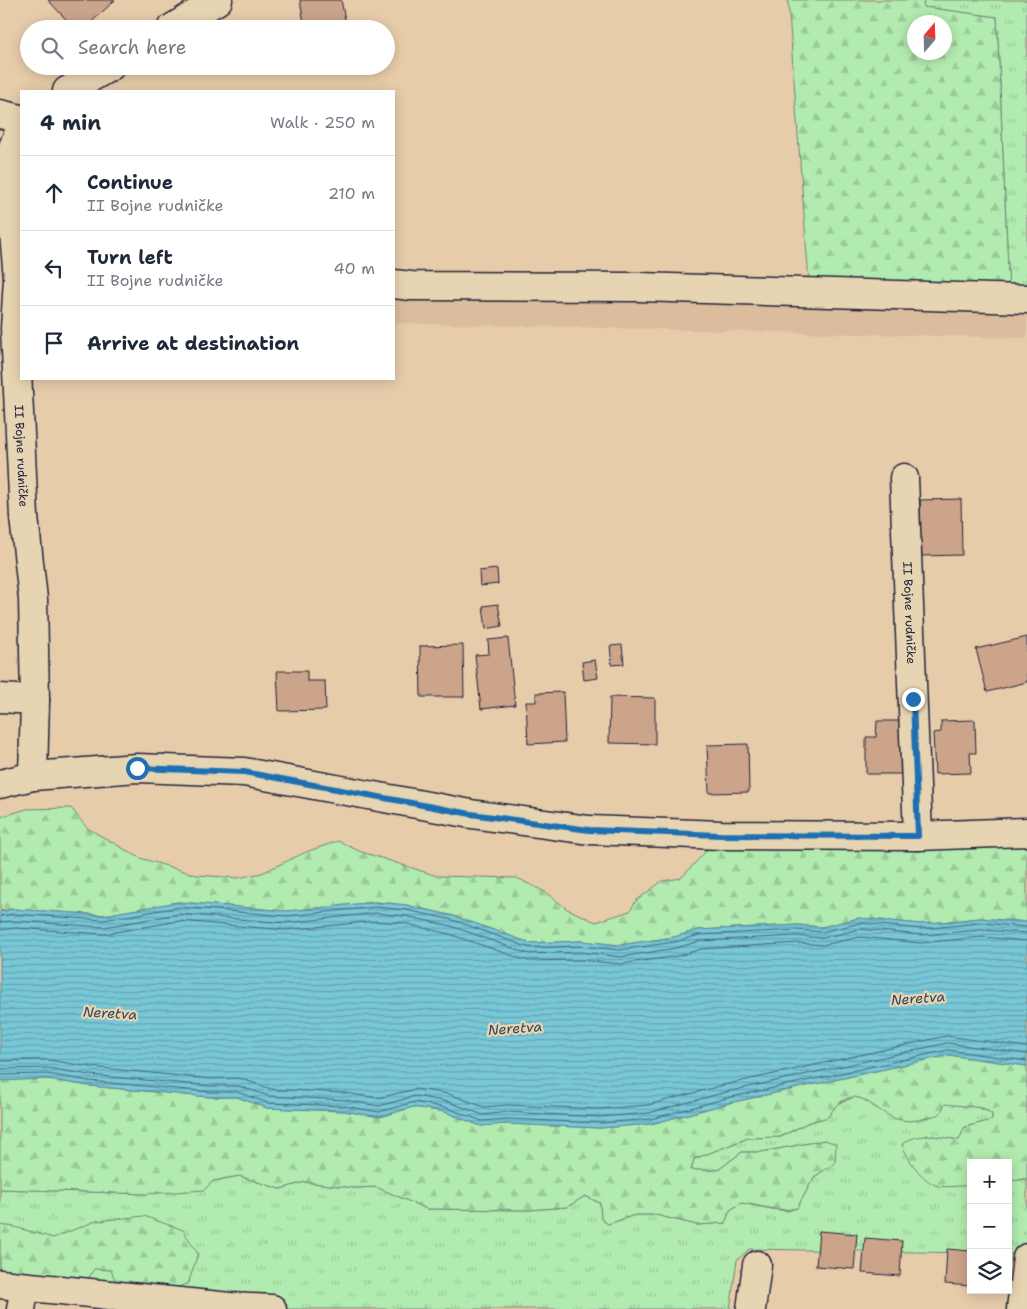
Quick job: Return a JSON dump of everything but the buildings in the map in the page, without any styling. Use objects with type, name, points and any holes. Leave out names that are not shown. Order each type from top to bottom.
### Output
[{"type":"street","points":[[186,20],[218,0]]},
{"type":"street","points":[[69,90],[95,75]]},
{"type":"street","points":[[0,114],[20,119]]},
{"type":"street","name":"II Bojne rudničke","points":[[20,130],[13,147],[13,222],[19,264],[15,329],[12,516],[33,599],[36,700],[33,776]]},
{"type":"street","points":[[395,284],[421,286],[639,287],[1027,299]]},
{"type":"street","name":"II Bojne rudničke","points":[[904,478],[918,836]]},
{"type":"street","points":[[0,698],[36,700]]},
{"type":"street","points":[[0,784],[33,776],[137,768],[244,772],[471,814],[589,830],[720,835],[918,836],[1027,832]]},
{"type":"street","points":[[1021,1309],[1027,1258]]},
{"type":"street","points":[[751,1309],[757,1264]]},
{"type":"street","points":[[15,1293],[230,1308],[272,1309]]},
{"type":"shaded area","points":[[395,294],[1027,308],[1027,338],[395,323]]},
{"type":"green space","points":[[788,0],[923,0],[924,7],[997,17],[1009,292],[809,282]]},
{"type":"green space","points":[[923,0],[1027,0],[1027,291],[1009,292],[997,17],[923,7]]},
{"type":"green space","points":[[71,808],[87,828],[140,858],[197,875],[238,878],[262,873],[306,852],[338,841],[359,851],[437,876],[517,878],[545,892],[567,909],[596,922],[630,911],[636,901],[662,881],[681,878],[721,835],[1027,832],[1027,922],[980,918],[921,924],[859,918],[822,927],[798,925],[698,930],[674,937],[620,945],[581,941],[530,943],[454,916],[406,905],[376,902],[287,911],[178,902],[104,915],[13,909],[0,911],[0,817],[27,809]]},
{"type":"green space","points":[[949,1055],[1027,1066],[1027,1179],[1012,1181],[1012,1159],[967,1159],[967,1186],[942,1187],[926,1179],[911,1163],[902,1144],[922,1136],[959,1140],[965,1127],[992,1120],[992,1114],[983,1108],[945,1104],[940,1114],[908,1121],[887,1115],[862,1099],[854,1097],[846,1099],[838,1105],[828,1117],[807,1123],[780,1137],[748,1138],[694,1159],[691,1170],[718,1170],[742,1152],[762,1152],[825,1140],[836,1144],[835,1163],[814,1177],[797,1208],[783,1210],[741,1203],[730,1210],[725,1223],[697,1225],[656,1215],[635,1215],[608,1224],[601,1219],[600,1203],[585,1196],[567,1207],[529,1210],[427,1209],[376,1187],[355,1188],[305,1182],[280,1189],[239,1176],[213,1181],[204,1190],[146,1194],[0,1189],[0,1081],[2,1080],[47,1079],[89,1086],[210,1097],[237,1097],[267,1108],[344,1111],[380,1117],[413,1107],[445,1112],[481,1126],[506,1124],[600,1128],[651,1124],[729,1103]]},
{"type":"green space","points":[[854,1097],[868,1100],[876,1108],[936,1103],[967,1105],[980,1108],[992,1114],[992,1120],[965,1127],[959,1140],[926,1135],[957,1185],[967,1186],[967,1253],[749,1249],[737,1260],[730,1309],[272,1309],[0,1284],[0,1189],[146,1194],[239,1176],[280,1189],[305,1182],[355,1188],[376,1187],[427,1209],[529,1210],[567,1207],[585,1196],[600,1203],[601,1219],[608,1224],[635,1215],[656,1215],[697,1225],[725,1223],[730,1210],[741,1203],[788,1211],[797,1208],[814,1177],[835,1163],[825,1140],[762,1152],[742,1152],[718,1170],[691,1170],[694,1159],[748,1138],[781,1137],[807,1123],[828,1117],[836,1105]]},
{"type":"green space","points":[[1027,1179],[1027,1254],[1012,1254],[1012,1181]]},
{"type":"green space","points":[[144,1216],[183,1230],[198,1254],[188,1284],[167,1290],[118,1288],[111,1270],[94,1269],[85,1284],[0,1273],[0,1225],[15,1227],[53,1238],[96,1221]]},
{"type":"water","name":"Neretva","points":[[178,902],[287,911],[376,902],[406,905],[454,916],[530,943],[581,941],[620,945],[674,937],[698,930],[798,925],[822,927],[859,918],[921,924],[980,918],[1027,922],[1027,1066],[949,1055],[729,1103],[651,1124],[600,1128],[506,1124],[481,1126],[445,1112],[413,1107],[380,1117],[344,1111],[267,1108],[237,1097],[210,1097],[89,1086],[47,1079],[0,1081],[0,912],[13,909],[104,915]]},
{"type":"route","points":[[137,768],[244,772],[471,814],[589,830],[720,835],[918,836],[913,699]]}]
